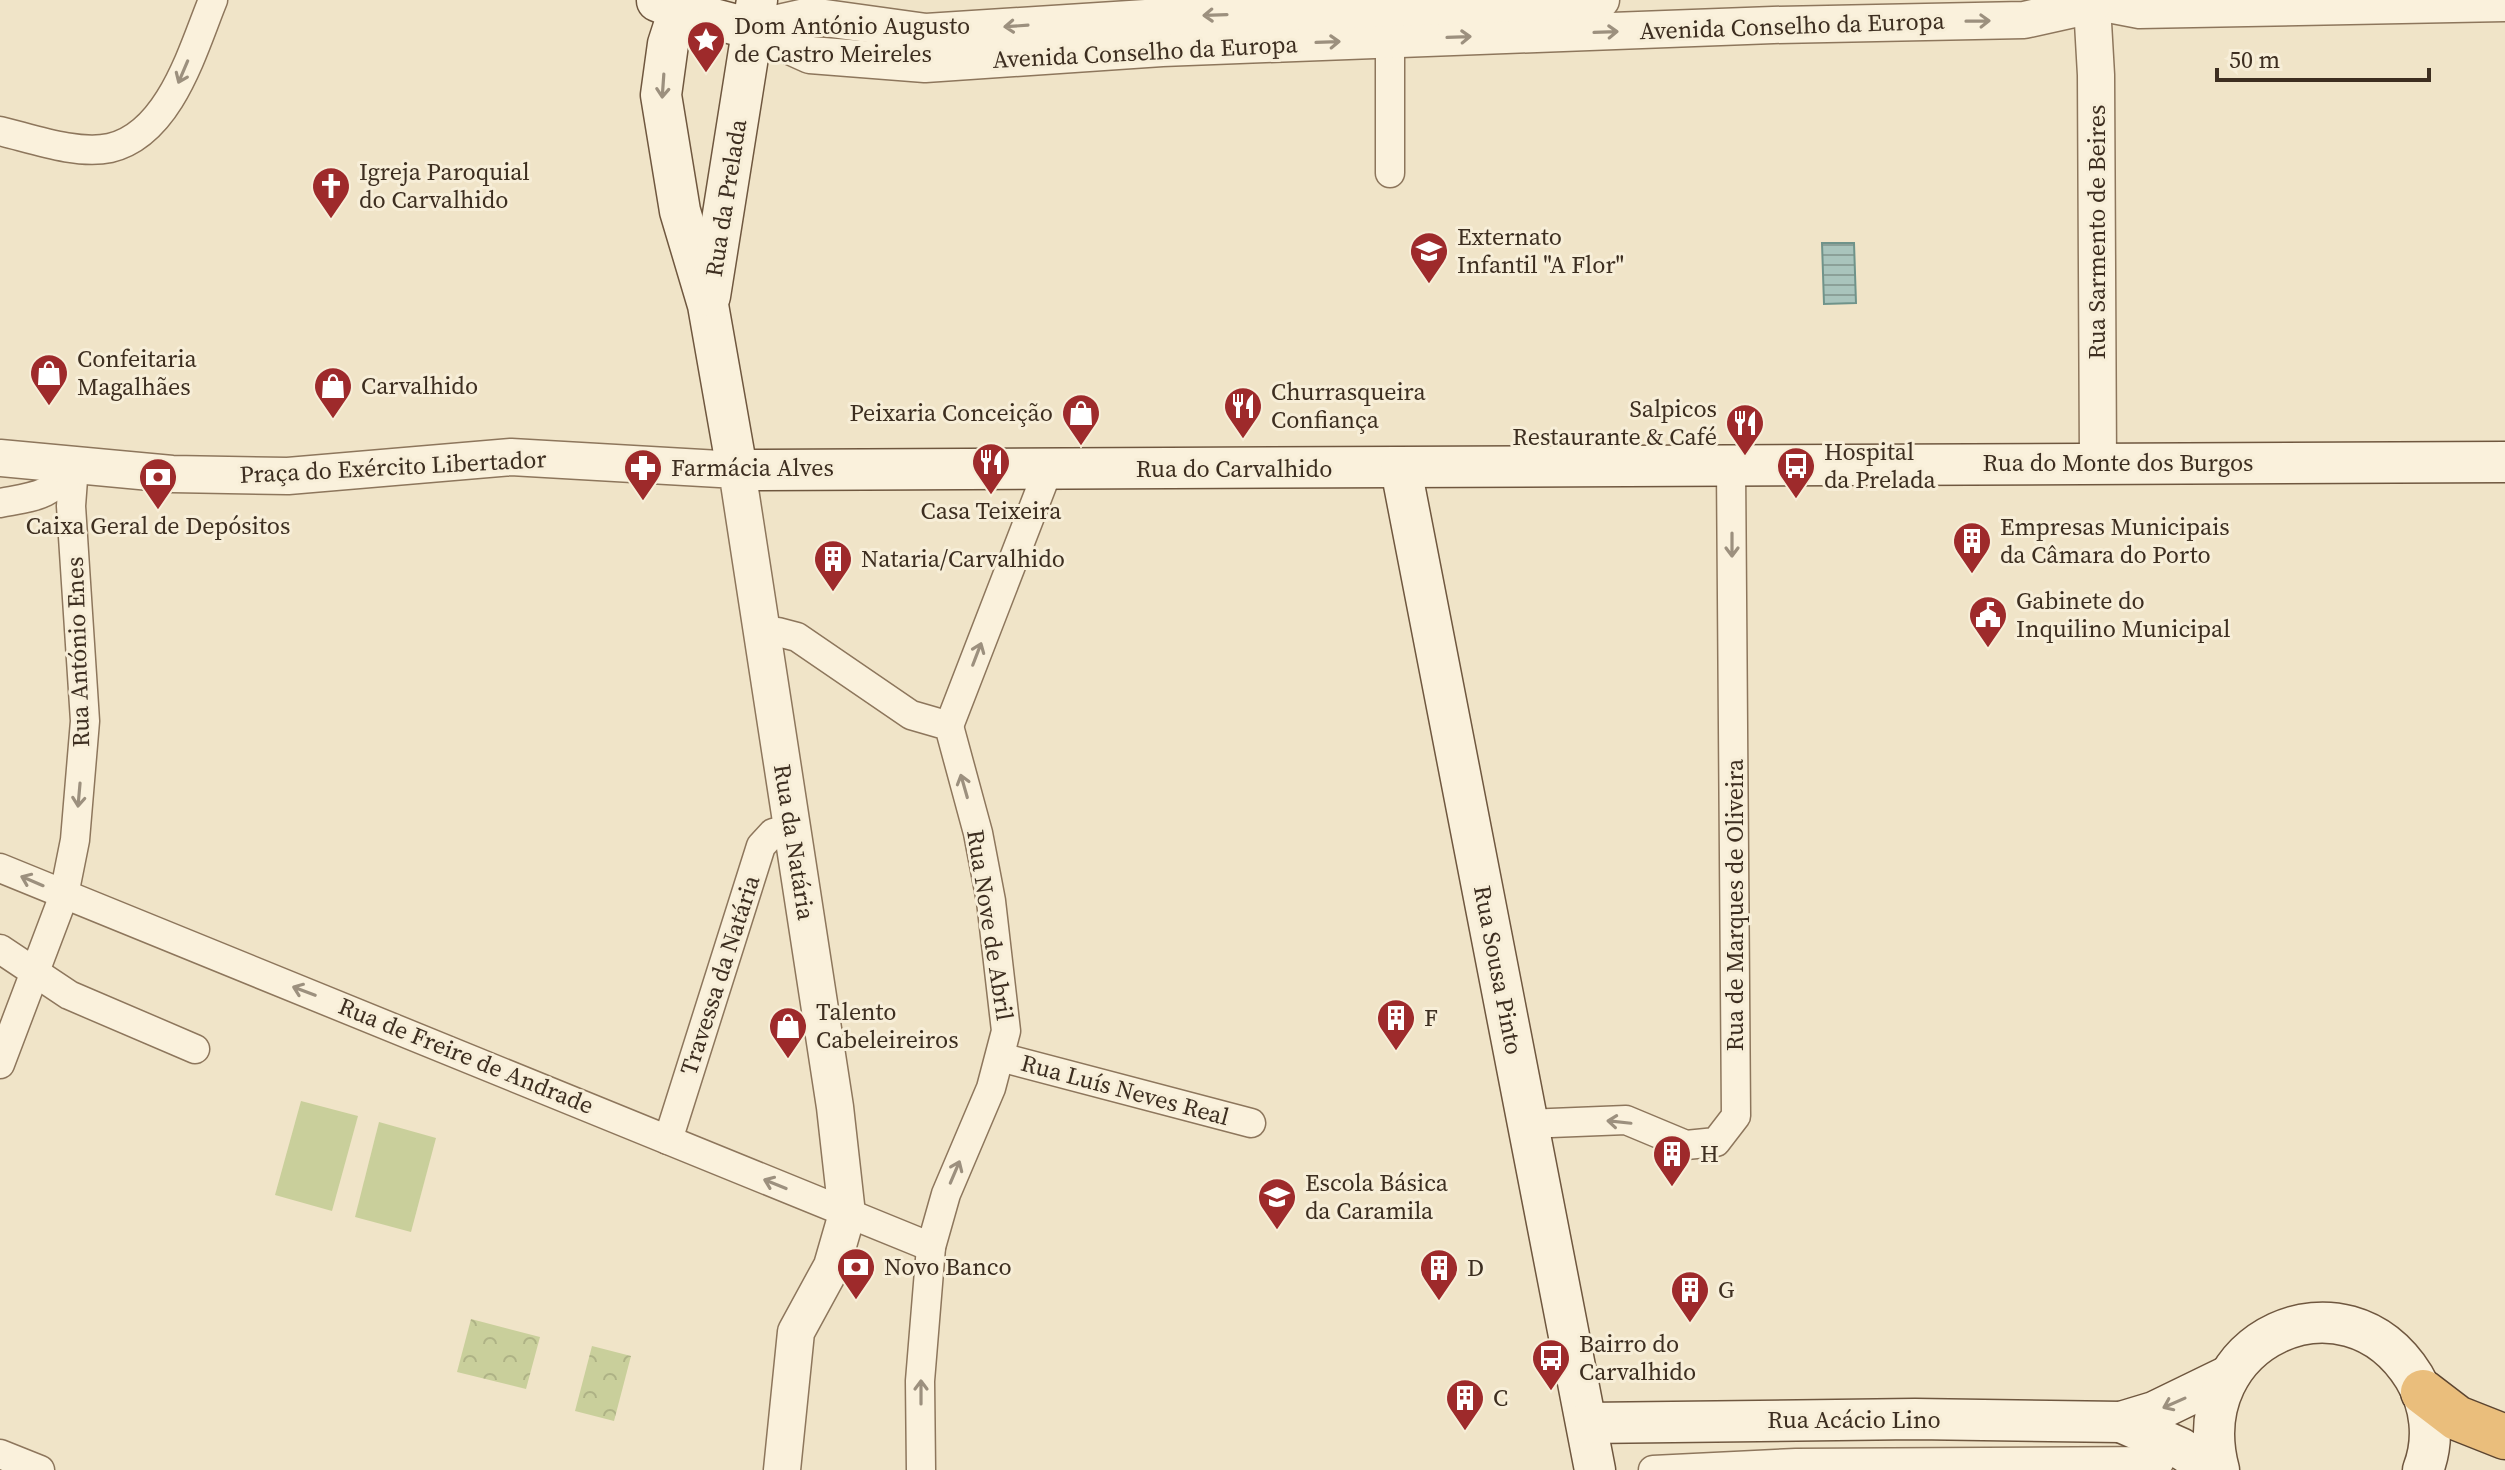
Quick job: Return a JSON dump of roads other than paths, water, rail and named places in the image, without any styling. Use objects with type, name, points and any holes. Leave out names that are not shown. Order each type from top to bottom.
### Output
[{"type":"highway","points":[[2423,1392],[2457,1418],[2505,1437]]},
{"type":"main road","name":"Rua da Prelada","points":[[677,3],[755,14],[708,305],[680,211],[661,95],[677,3]]},
{"type":"main road","points":[[708,305],[737,470]]},
{"type":"main road","name":"Rua do Monte dos Burgos","points":[[1731,467],[2505,462]]},
{"type":"main road","name":"Rua do Carvalhido","points":[[737,470],[1731,467]]},
{"type":"main road","name":"Rua Sousa Pinto","points":[[1401,469],[1595,1470]]},
{"type":"main road","points":[[2219,1470],[2212,1446],[2213,1416],[2224,1378],[2242,1357],[2270,1335],[2305,1324],[2341,1324],[2376,1337],[2404,1360],[2423,1392],[2430,1424],[2428,1457],[2423,1470]]},
{"type":"main road","name":"Rua Acácio Lino","points":[[1587,1423],[1915,1419],[2121,1422],[2154,1412],[2224,1378]]},
{"type":"main road","name":"Rua Acácio Lino","points":[[2121,1422],[2180,1448],[2213,1470]]},
{"type":"street","points":[[0,131],[77,148],[111,148],[132,136],[157,119],[174,94],[213,0]]},
{"type":"street","name":"Avenida Conselho da Europa","points":[[755,14],[810,55],[925,64],[1162,48],[1390,40],[1601,0]]},
{"type":"street","points":[[2087,2],[2139,14],[2505,7]]},
{"type":"street","name":"Avenida Conselho da Europa","points":[[755,14],[810,16],[926,32],[1161,17],[1527,12],[2024,20],[2087,2]]},
{"type":"street","name":"Rua Sarmento de Beires","points":[[2087,2],[2096,75],[2098,463]]},
{"type":"street","points":[[1390,40],[1390,173]]},
{"type":"street","name":"Praça do Exército Libertador","points":[[0,458],[172,474],[288,476],[511,457],[737,470]]},
{"type":"street","points":[[0,503],[42,496],[58,486],[74,466]]},
{"type":"street","name":"Rua António Enes","points":[[0,1064],[64,895],[75,840],[85,721],[71,506],[74,466]]},
{"type":"street","name":"Rua de Marques de Oliveira","points":[[1526,1124],[1626,1120],[1686,1145],[1716,1142],[1736,1116],[1731,467]]},
{"type":"street","name":"Rua da Natária","points":[[737,470],[845,1177],[847,1214],[832,1266],[796,1332],[782,1470]]},
{"type":"street","points":[[762,634],[778,632],[797,637],[911,715],[949,726],[1048,470]]},
{"type":"street","name":"Rua Nove de Abril","points":[[921,1470],[920,1381],[931,1247],[946,1194],[1000,1057],[1006,1031],[991,901],[978,833],[949,726]]},
{"type":"street","name":"Travessa da Natária","points":[[668,1140],[761,846],[773,833],[792,828]]},
{"type":"street","name":"Rua de Freire de Andrade","points":[[0,868],[455,1050],[931,1247]]},
{"type":"street","points":[[0,949],[33,973],[135,1026],[195,1049]]},
{"type":"street","name":"Rua Luís Neves Real","points":[[1000,1057],[1251,1123]]},
{"type":"street","points":[[0,1454],[40,1470]]},
{"type":"street","points":[[1653,1470],[1796,1463],[1906,1468],[2160,1461]]},
{"type":"water","points":[[1822,243],[1854,243],[1856,303],[1824,304]]},
{"type":"place","name":"Dom António Augusto de Castro Meireles","points":[[706,74]]},
{"type":"place","name":"Igreja Paroquial do Carvalhido","points":[[331,220]]},
{"type":"place","name":"Externato Infantil \"A Flor\"","points":[[1429,285]]},
{"type":"place","name":"Confeitaria Magalhães","points":[[49,407]]},
{"type":"place","name":"Carvalhido","points":[[333,420]]},
{"type":"place","name":"Churrasqueira Confiança","points":[[1243,440]]},
{"type":"place","name":"Peixaria Conceição","points":[[1081,447]]},
{"type":"place","name":"Salpicos Restaurante & Café","points":[[1745,457]]},
{"type":"place","name":"Casa Teixeira","points":[[991,496]]},
{"type":"place","name":"Hospital da Prelada","points":[[1796,500]]},
{"type":"place","name":"Farmácia Alves","points":[[643,502]]},
{"type":"place","name":"Caixa Geral de Depósitos","points":[[158,511]]},
{"type":"place","name":"Empresas Municipais da Câmara do Porto","points":[[1972,575]]},
{"type":"place","name":"Nataria/Carvalhido","points":[[833,593]]},
{"type":"place","name":"Gabinete do Inquilino Municipal","points":[[1988,649]]},
{"type":"place","name":"F","points":[[1396,1052]]},
{"type":"place","name":"Talento Cabeleireiros","points":[[788,1060]]},
{"type":"place","name":"H","points":[[1672,1188]]},
{"type":"place","name":"Escola Básica da Caramila","points":[[1277,1231]]},
{"type":"place","name":"Novo Banco","points":[[856,1301]]},
{"type":"place","name":"D","points":[[1439,1302]]},
{"type":"place","name":"G","points":[[1690,1324]]},
{"type":"place","name":"Bairro do Carvalhido","points":[[1551,1392]]},
{"type":"place","name":"C","points":[[1465,1432]]}]
